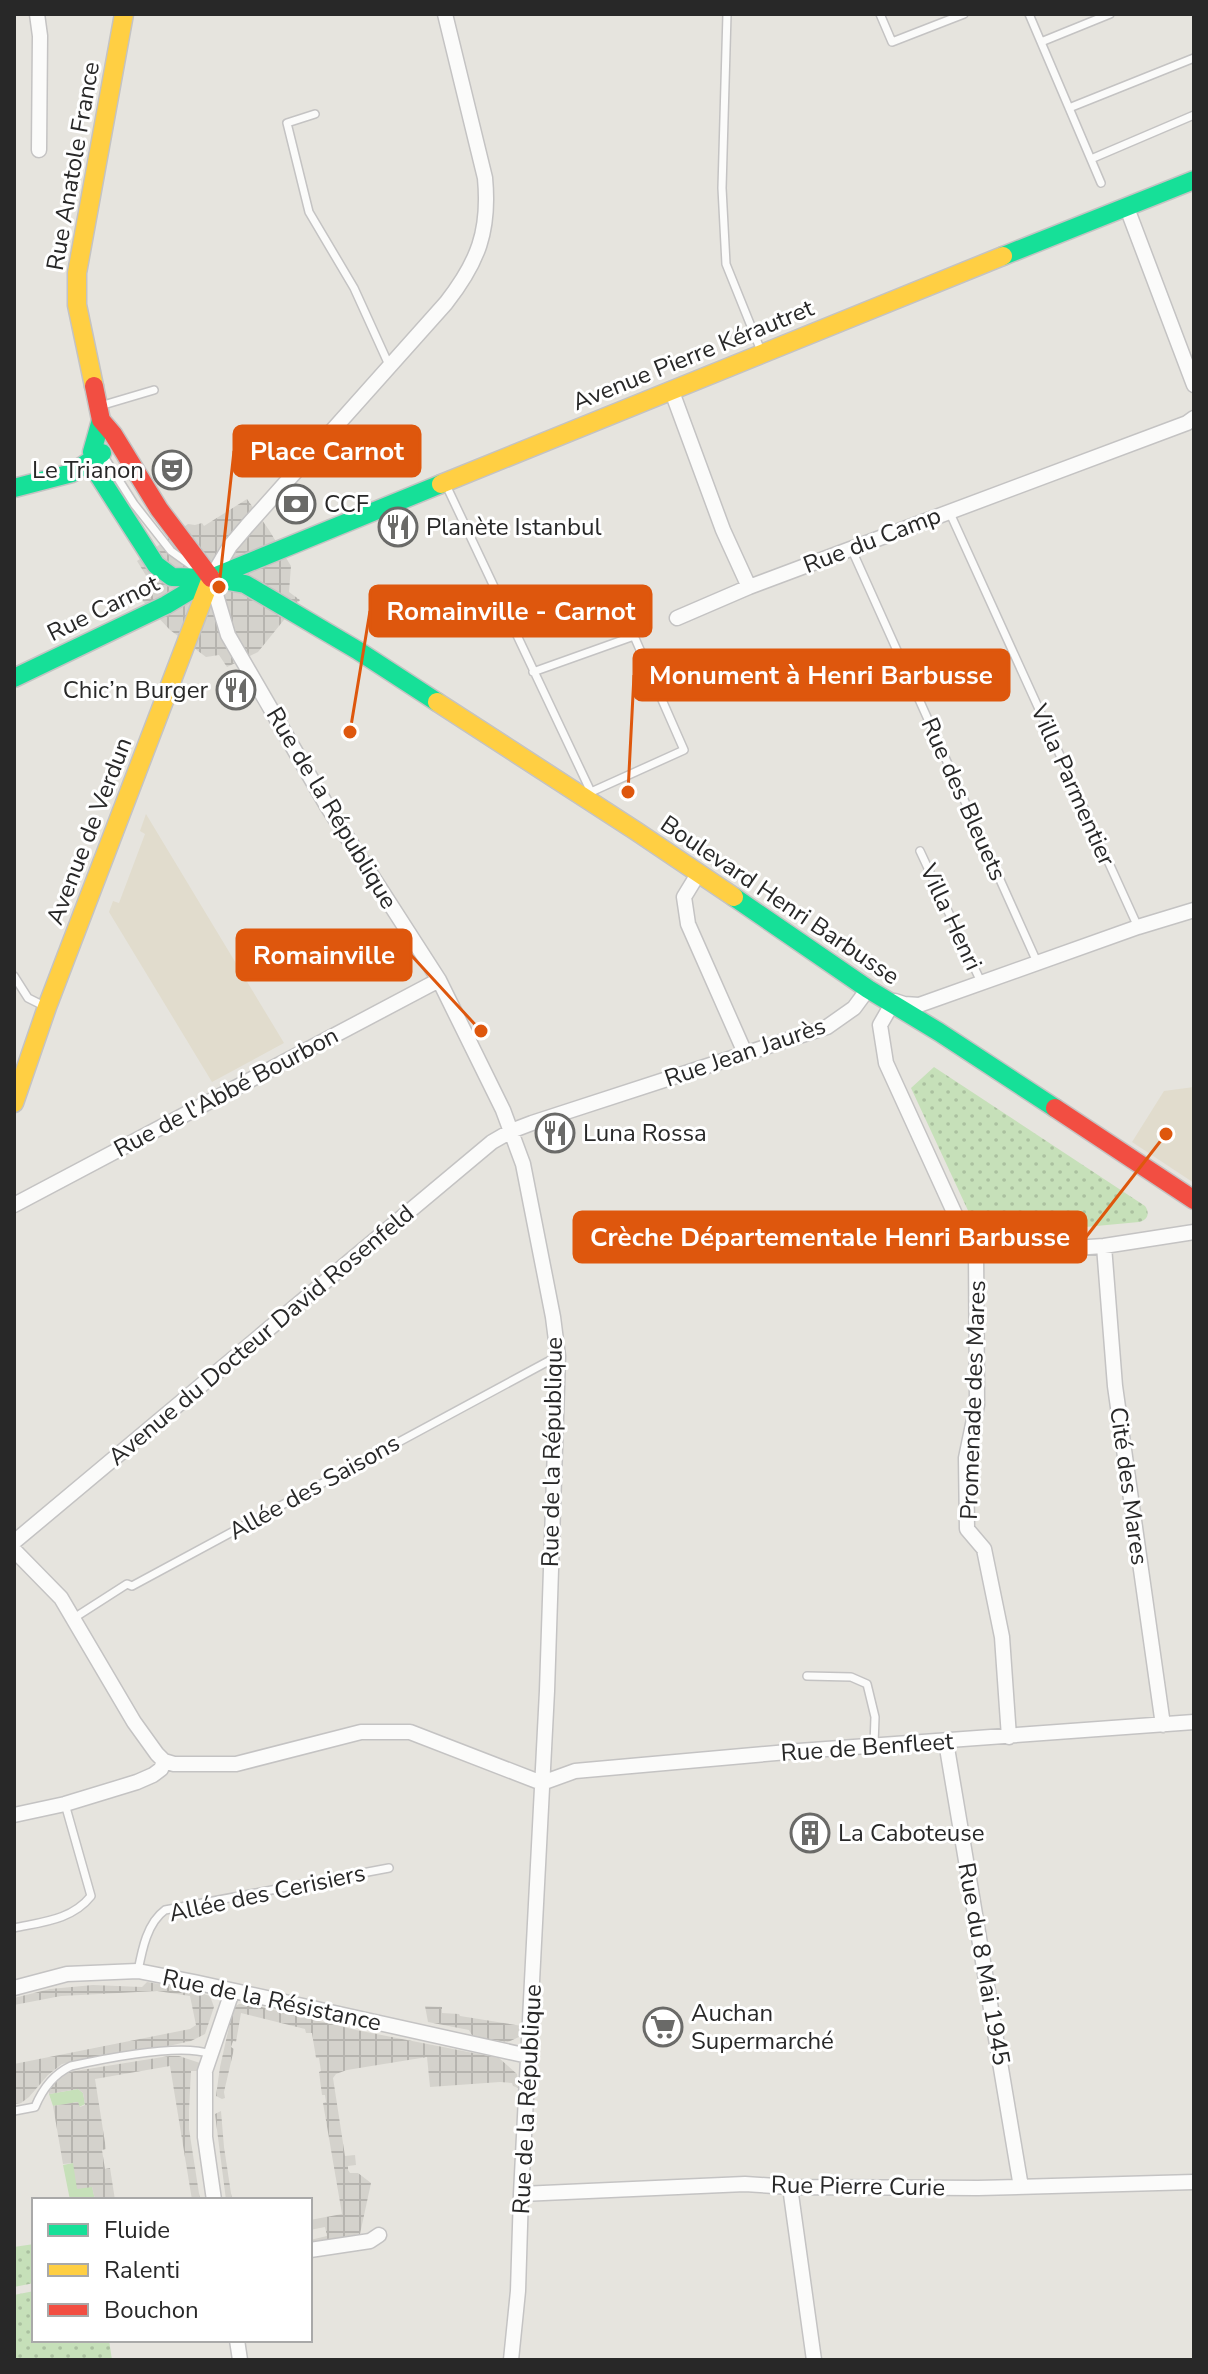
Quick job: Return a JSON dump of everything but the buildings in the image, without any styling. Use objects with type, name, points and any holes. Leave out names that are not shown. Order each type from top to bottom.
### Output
[{"type":"main road","name":"Rue Anatole France","points":[[124,14],[77,273],[77,305],[100,413],[113,434],[104,454],[117,505],[156,565],[172,577],[211,578]]},
{"type":"main road","name":"Avenue Pierre Kérautret","points":[[211,578],[671,389],[1194,180]]},
{"type":"main road","name":"Rue Anatole France","points":[[100,413],[93,442],[159,509],[211,578]]},
{"type":"main road","points":[[22,486],[72,473],[104,454]]},
{"type":"main road","name":"Rue Carnot","points":[[14,678],[166,605],[211,578]]},
{"type":"main road","name":"Boulevard Henri Barbusse","points":[[211,578],[245,584],[285,606],[587,795],[863,997],[892,1004],[939,1032],[1194,1200]]},
{"type":"main road","name":"Avenue de Verdun","points":[[16,1089],[211,578]]},
{"type":"street","points":[[37,14],[40,36],[39,150]]},
{"type":"street","points":[[211,578],[230,546],[463,282],[486,227],[485,178],[445,14]]},
{"type":"street","points":[[1127,208],[1194,385]]},
{"type":"street","points":[[671,389],[723,530],[749,587]]},
{"type":"street","name":"Rue du Camp","points":[[677,618],[749,587],[1194,418]]},
{"type":"street","name":"Rue de la République","points":[[211,578],[228,635],[327,806],[439,980],[503,1110],[523,1164],[553,1317],[558,1356],[542,1783],[518,2291],[511,2360]]},
{"type":"street","points":[[698,874],[684,897],[688,924],[745,1053]]},
{"type":"street","points":[[863,997],[919,1005],[1194,910]]},
{"type":"street","name":"Rue de l'Abbé Bourbon","points":[[14,1205],[439,980]]},
{"type":"street","name":"Rue Jean Jaurès","points":[[511,1131],[827,1027],[863,997]]},
{"type":"street","points":[[892,1004],[880,1025],[886,1063],[959,1223],[976,1248],[996,1253],[1104,1246],[1194,1232]]},
{"type":"street","name":"Avenue du Docteur David Rosenfeld","points":[[14,1542],[492,1142],[511,1131]]},
{"type":"street","name":"Cité des Mares","points":[[1104,1246],[1115,1386],[1163,1725]]},
{"type":"street","name":"Promenade des Mares","points":[[976,1248],[977,1405],[966,1458],[967,1529],[984,1549],[1002,1637],[1009,1737]]},
{"type":"street","points":[[14,1550],[61,1598],[146,1741],[164,1761],[174,1764],[236,1764],[361,1732],[410,1732],[542,1783]]},
{"type":"street","name":"Rue de Benfleet","points":[[542,1783],[575,1771],[1194,1722]]},
{"type":"street","name":"Rue du 8 Mai 1945","points":[[946,1742],[1021,2187]]},
{"type":"street","points":[[14,1815],[65,1804],[153,1775],[161,1769],[164,1761]]},
{"type":"street","name":"Rue de la Résistance","points":[[14,1988],[67,1974],[138,1971],[528,2056]]},
{"type":"street","points":[[214,2198],[205,2137],[205,2071],[232,1992]]},
{"type":"street","name":"Rue Pierre Curie","points":[[521,2194],[745,2184],[790,2187],[1021,2187],[1194,2182]]},
{"type":"street","points":[[790,2187],[814,2360]]},
{"type":"street","points":[[312,2250],[370,2241],[379,2235]]},
{"type":"lane","points":[[727,14],[722,188],[726,264],[762,353]]},
{"type":"lane","points":[[880,14],[892,42],[964,14]]},
{"type":"lane","points":[[1029,14],[1101,183]]},
{"type":"lane","points":[[1041,42],[1110,14]]},
{"type":"lane","points":[[1069,108],[1194,58]]},
{"type":"lane","points":[[315,114],[287,123],[309,212],[354,288],[389,365]]},
{"type":"lane","points":[[1091,159],[1194,115]]},
{"type":"lane","points":[[100,413],[154,390]]},
{"type":"lane","points":[[104,454],[134,504],[171,551],[211,578]]},
{"type":"lane","points":[[444,482],[587,795],[684,750],[634,636],[533,672]]},
{"type":"lane","name":"Villa Parmentier","points":[[949,511],[1138,927]]},
{"type":"lane","name":"Rue des Bleuets","points":[[851,548],[1037,962]]},
{"type":"lane","name":"Villa Henri","points":[[920,851],[981,982]]},
{"type":"lane","points":[[14,976],[28,998],[47,1007]]},
{"type":"lane","name":"Allée des Saisons","points":[[74,1618],[127,1584],[132,1586],[558,1356]]},
{"type":"lane","points":[[807,1676],[851,1677],[867,1684],[875,1717],[874,1747]]},
{"type":"lane","points":[[14,1928],[60,1918],[82,1907],[91,1896],[65,1804]]},
{"type":"lane","name":"Allée des Cerisiers","points":[[138,1971],[143,1947],[155,1917],[165,1910],[389,1868]]},
{"type":"lane","points":[[14,2111],[35,2107],[40,2095],[60,2072],[71,2066],[175,2050],[199,2050],[211,2054]]},
{"type":"shaded area","points":[[247,499],[291,566],[289,592],[300,600],[258,652],[227,667],[219,655],[206,657],[170,630],[139,597],[149,592],[150,582],[137,561],[188,524],[202,523],[204,526]]},
{"type":"shaded area","points":[[146,814],[284,1043],[212,1082],[109,912],[113,901],[119,903],[145,834],[140,831]]},
{"type":"shaded area","points":[[1194,1087],[1194,1183],[1132,1142],[1164,1091]]},
{"type":"shaded area","points":[[147,1982],[210,1996],[214,2007],[205,2034],[173,2045],[62,2064],[29,2097],[14,2104],[14,2064],[190,2029],[196,2025],[190,1996],[157,1991],[61,1996],[14,2005],[14,1998],[50,1989],[93,1985],[142,1987]]},
{"type":"shaded area","points":[[249,2004],[356,2030],[499,2058],[517,2074],[519,2088],[512,2083],[500,2082],[430,2087],[427,2057],[336,2074],[333,2078],[345,2156],[355,2155],[356,2165],[348,2166],[348,2170],[371,2183],[360,2234],[312,2243],[312,2240],[327,2236],[325,2227],[312,2230],[312,2220],[342,2214],[323,2103],[326,2102],[325,2095],[322,2095],[319,2058],[316,2058],[312,2033],[241,2013],[236,2042],[233,2041],[231,2047],[234,2049],[225,2098],[222,2099],[216,2096],[229,2027],[224,2024],[232,2008]]},
{"type":"shaded area","points":[[425,2006],[442,2007],[442,2013],[522,2026],[522,2031],[519,2037],[508,2042],[473,2037],[469,2030],[428,2022]]},
{"type":"shaded area","points":[[169,2056],[200,2063],[198,2071],[191,2071],[189,2110],[200,2198],[192,2198],[170,2066],[95,2079],[106,2149],[102,2150],[105,2169],[110,2168],[115,2198],[95,2198],[92,2187],[77,2189],[73,2163],[63,2164],[53,2106],[78,2102],[80,2107],[85,2105],[83,2093],[78,2089],[49,2094],[55,2082],[69,2072]]},
{"type":"shaded area","points":[[221,2111],[232,2198],[226,2198],[215,2114]]},
{"type":"green space","points":[[934,1067],[1145,1206],[1146,1218],[1139,1222],[1000,1235],[972,1219],[911,1088]]},
{"type":"green space","points":[[78,2089],[83,2093],[85,2104],[79,2107],[78,2102],[53,2106],[49,2094]]},
{"type":"green space","points":[[73,2163],[92,2186],[95,2198],[70,2198],[63,2165]]},
{"type":"green space","points":[[32,2244],[32,2283],[14,2287],[14,2247]]},
{"type":"green space","points":[[32,2291],[32,2342],[109,2342],[112,2360],[14,2360],[14,2295]]},
{"type":"traffic: fast","points":[[1003,256],[1194,180]]},
{"type":"traffic: fast","points":[[101,420],[92,452],[97,473],[156,565],[172,577],[211,578],[245,584],[357,650],[437,702]]},
{"type":"traffic: fast","points":[[14,488],[72,473],[102,453]]},
{"type":"traffic: fast","points":[[14,678],[166,605],[211,578],[441,484]]},
{"type":"traffic: fast","points":[[734,897],[868,989],[1055,1108]]},
{"type":"traffic: slow","points":[[94,386],[77,305],[77,273],[124,14]]},
{"type":"traffic: slow","points":[[441,484],[1003,256]]},
{"type":"traffic: slow","points":[[14,1103],[47,1007],[211,578]]},
{"type":"traffic: slow","points":[[437,702],[734,897]]},
{"type":"traffic: jam","points":[[94,386],[101,420],[113,434],[159,509],[211,578]]},
{"type":"traffic: jam","points":[[1055,1108],[1194,1200]]},
{"type":"place","name":"Le Trianon","points":[[172,470]]},
{"type":"place","name":"CCF","points":[[296,504]]},
{"type":"place","name":"Planète Istanbul","points":[[398,527]]},
{"type":"place","name":"Place Carnot","points":[[219,587]]},
{"type":"place","name":"Chic’n Burger","points":[[236,690]]},
{"type":"place","name":"Romainville - Carnot","points":[[350,732]]},
{"type":"place","name":"Monument à Henri Barbusse","points":[[628,792]]},
{"type":"place","name":"Romainville","points":[[481,1031]]},
{"type":"place","name":"Luna Rossa","points":[[555,1133]]},
{"type":"place","name":"Crèche Départementale Henri Barbusse","points":[[1166,1134]]},
{"type":"place","name":"La Caboteuse","points":[[810,1833]]},
{"type":"place","name":"Auchan Supermarché","points":[[663,2027]]}]
